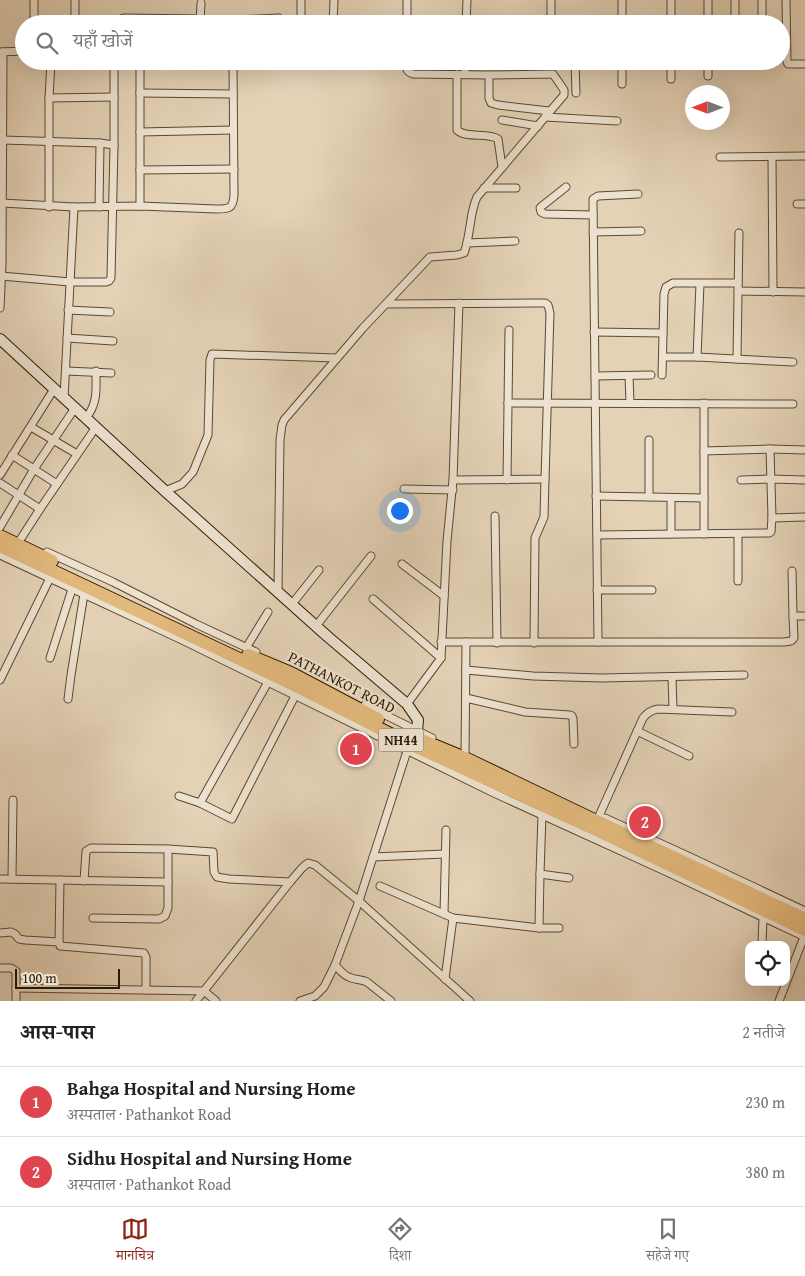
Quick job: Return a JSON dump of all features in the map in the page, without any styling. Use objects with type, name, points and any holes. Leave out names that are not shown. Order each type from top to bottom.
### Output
[{"type":"highway","name":"PATHANKOT ROAD","points":[[0,536],[218,641],[290,673],[412,741],[465,755],[592,819],[805,919]]},
{"type":"highway","name":"NH44","points":[[0,546],[590,827],[805,935]]},
{"type":"street","points":[[34,0],[34,15]]},
{"type":"street","points":[[75,0],[75,15]]},
{"type":"street","points":[[301,0],[301,15]]},
{"type":"street","points":[[333,15],[334,0]]},
{"type":"street","points":[[407,0],[407,15]]},
{"type":"street","points":[[466,15],[467,0]]},
{"type":"street","points":[[551,0],[551,15]]},
{"type":"street","points":[[622,0],[622,15]]},
{"type":"street","points":[[671,0],[671,15]]},
{"type":"street","points":[[708,0],[708,15]]},
{"type":"street","points":[[735,0],[735,15]]},
{"type":"street","points":[[762,0],[762,15]]},
{"type":"street","points":[[786,0],[786,15]]},
{"type":"street","points":[[200,15],[201,4]]},
{"type":"street","points":[[0,308],[2,203],[1,52],[15,51]]},
{"type":"street","points":[[790,64],[805,64]]},
{"type":"street","points":[[49,207],[51,70]]},
{"type":"street","points":[[1,276],[70,282],[106,282],[111,278],[114,70]]},
{"type":"street","points":[[140,70],[140,206]]},
{"type":"street","points":[[2,203],[74,208],[140,206],[216,209],[232,206],[234,203],[233,70]]},
{"type":"street","points":[[407,70],[413,74],[553,74]]},
{"type":"street","points":[[462,70],[457,130],[462,134],[493,136],[498,139],[502,167]]},
{"type":"street","points":[[278,591],[280,440],[282,425],[288,415],[363,328],[430,257],[464,253],[477,197],[562,98],[564,90],[553,74],[553,70]]},
{"type":"street","points":[[575,70],[576,92]]},
{"type":"street","points":[[622,70],[622,84]]},
{"type":"street","points":[[671,70],[671,79]]},
{"type":"street","points":[[708,70],[708,76]]},
{"type":"street","points":[[489,75],[489,98],[491,103],[547,114],[617,120]]},
{"type":"street","points":[[140,93],[233,94]]},
{"type":"street","points":[[49,98],[114,97]]},
{"type":"street","points":[[502,120],[538,126]]},
{"type":"street","points":[[140,132],[233,130]]},
{"type":"street","points":[[2,140],[114,145]]},
{"type":"street","points":[[99,207],[100,144]]},
{"type":"street","points":[[720,157],[805,156]]},
{"type":"street","points":[[772,157],[773,292]]},
{"type":"street","points":[[140,170],[234,169]]},
{"type":"street","points":[[566,187],[540,208],[541,212],[545,214],[593,215]]},
{"type":"street","points":[[484,188],[516,188]]},
{"type":"street","points":[[598,642],[593,202],[594,197],[598,196],[638,194]]},
{"type":"street","points":[[64,398],[74,208]]},
{"type":"street","points":[[593,232],[641,231]]},
{"type":"street","points":[[737,359],[739,232]]},
{"type":"street","points":[[467,243],[514,241]]},
{"type":"street","points":[[662,376],[664,294],[666,287],[672,283],[738,287],[773,292],[805,292]]},
{"type":"street","points":[[697,357],[700,284]]},
{"type":"street","points":[[407,704],[440,658],[447,541],[453,490],[459,303]]},
{"type":"street","points":[[386,304],[545,303],[548,305],[550,313],[544,517],[535,538],[534,643]]},
{"type":"street","points":[[68,310],[110,312]]},
{"type":"street","points":[[506,480],[509,330]]},
{"type":"street","points":[[594,332],[663,333]]},
{"type":"street","points":[[67,338],[113,342]]},
{"type":"street","points":[[0,339],[165,491],[316,626],[407,704],[418,720],[359,901],[335,965],[324,987],[315,996],[300,1001]]},
{"type":"street","points":[[165,491],[182,484],[193,472],[208,435],[210,360],[212,354],[337,358]]},
{"type":"street","points":[[663,357],[793,362]]},
{"type":"street","points":[[66,371],[111,373]]},
{"type":"street","points":[[86,418],[92,411],[95,401],[96,371]]},
{"type":"street","points":[[595,376],[651,375]]},
{"type":"street","points":[[629,376],[630,403]]},
{"type":"street","points":[[0,475],[54,389]]},
{"type":"street","points":[[508,403],[793,404]]},
{"type":"street","points":[[704,403],[704,534]]},
{"type":"street","points":[[75,408],[34,469],[0,528],[20,540],[113,582],[246,648],[542,815],[805,935],[790,964]]},
{"type":"street","points":[[31,427],[77,454]]},
{"type":"street","points":[[20,540],[96,427]]},
{"type":"street","points":[[649,440],[649,497]]},
{"type":"street","points":[[597,535],[769,533],[771,532],[772,518],[770,449]]},
{"type":"street","points":[[704,451],[805,450]]},
{"type":"street","points":[[12,455],[57,484]]},
{"type":"street","points":[[453,480],[545,479]]},
{"type":"street","points":[[741,480],[805,480]]},
{"type":"street","points":[[0,483],[40,509]]},
{"type":"street","points":[[404,489],[453,490]]},
{"type":"street","points":[[596,496],[704,498]]},
{"type":"street","points":[[671,498],[671,534]]},
{"type":"street","points":[[495,516],[497,643]]},
{"type":"street","points":[[772,518],[805,517]]},
{"type":"street","points":[[738,534],[738,581]]},
{"type":"street","points":[[0,555],[182,640],[295,696],[412,741]]},
{"type":"street","points":[[316,626],[371,556]]},
{"type":"street","points":[[402,564],[444,596]]},
{"type":"street","points":[[292,604],[319,570]]},
{"type":"street","points":[[442,642],[534,643],[793,640],[792,571]]},
{"type":"street","points":[[0,680],[50,578]]},
{"type":"street","points":[[50,658],[72,588]]},
{"type":"street","points":[[597,590],[652,590]]},
{"type":"street","points":[[68,699],[84,594]]},
{"type":"street","points":[[374,599],[440,658]]},
{"type":"street","points":[[246,648],[268,612]]},
{"type":"street","points":[[793,616],[805,616]]},
{"type":"street","points":[[466,642],[465,755],[805,911]]},
{"type":"street","points":[[466,670],[552,677],[601,678],[744,675]]},
{"type":"street","points":[[672,677],[673,709]]},
{"type":"street","points":[[200,803],[268,682]]},
{"type":"street","points":[[179,796],[200,803],[232,819],[295,696]]},
{"type":"street","points":[[466,698],[525,712],[570,715],[573,719],[574,744]]},
{"type":"street","points":[[599,816],[637,730],[643,718],[651,710],[673,709],[732,712]]},
{"type":"street","points":[[637,730],[689,756]]},
{"type":"street","points":[[12,879],[13,800]]},
{"type":"street","points":[[539,928],[542,815]]},
{"type":"street","points":[[444,914],[446,830]]},
{"type":"street","points":[[84,881],[86,851],[88,849],[168,849],[213,852],[214,872],[217,877],[290,882]]},
{"type":"street","points":[[93,918],[162,918],[168,908],[168,849]]},
{"type":"street","points":[[373,857],[445,854]]},
{"type":"street","points":[[196,1001],[290,882],[305,865],[311,864],[359,901],[470,1001]]},
{"type":"street","points":[[540,874],[569,878]]},
{"type":"street","points":[[0,879],[168,882]]},
{"type":"street","points":[[60,880],[59,944],[62,947],[144,953],[146,957],[146,990]]},
{"type":"street","points":[[380,886],[453,918],[539,928],[559,928]]},
{"type":"street","points":[[762,941],[763,917]]},
{"type":"street","points":[[445,979],[453,918]]},
{"type":"street","points":[[0,933],[14,933],[19,938],[25,940],[59,942]]},
{"type":"street","points":[[335,965],[343,974],[350,978],[364,980],[391,1001]]},
{"type":"street","points":[[0,968],[15,969],[17,974],[16,1001]]},
{"type":"street","points":[[779,1001],[783,986]]},
{"type":"street","points":[[16,988],[204,991],[216,1001]]},
{"type":"place","name":"Bahga Hospital and Nursing Home","points":[[356,749]]},
{"type":"place","name":"Sidhu Hospital and Nursing Home","points":[[645,822]]}]
